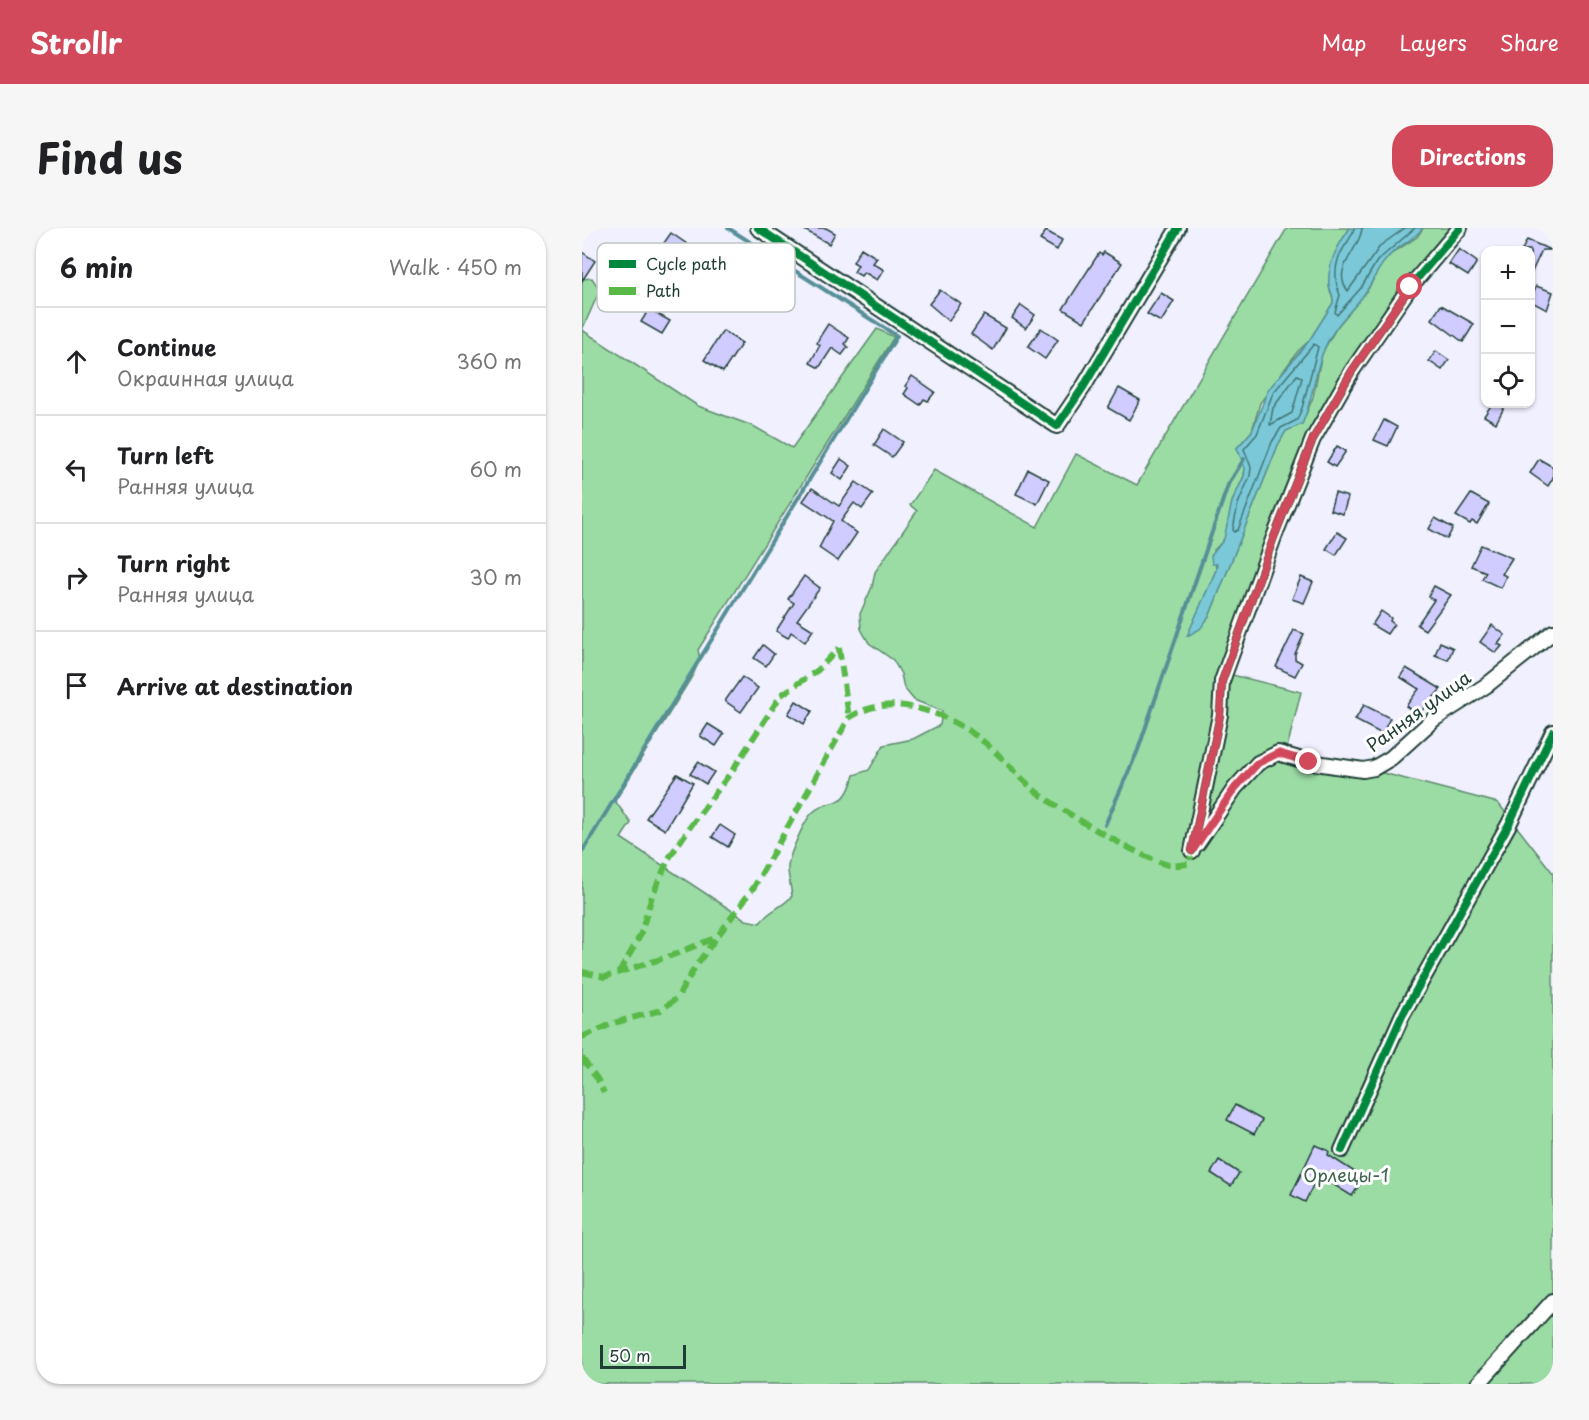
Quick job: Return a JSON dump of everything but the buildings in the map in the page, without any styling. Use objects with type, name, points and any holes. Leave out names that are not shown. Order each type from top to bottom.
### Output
[{"type":"street","points":[[758,228],[781,243]]},
{"type":"street","points":[[795,253],[1057,426],[1084,386],[1178,228]]},
{"type":"street","name":"Ранняя улица","points":[[1460,228],[1410,287],[1352,371],[1313,439],[1274,537],[1222,681],[1220,715],[1192,851],[1235,788],[1258,763],[1278,753],[1309,762],[1364,770],[1374,768],[1391,758],[1434,719],[1487,685],[1553,632]]},
{"type":"street","points":[[1342,1150],[1402,1016],[1509,824],[1553,732]]},
{"type":"street","points":[[1478,1384],[1553,1301]]},
{"type":"green space","name":"Орлецы-1","points":[[1287,228],[1350,228],[1332,262],[1329,285],[1333,303],[1309,341],[1298,351],[1260,403],[1252,431],[1237,448],[1245,468],[1244,476],[1232,502],[1225,539],[1214,550],[1216,570],[1188,635],[1209,617],[1278,445],[1286,431],[1302,424],[1313,397],[1322,353],[1337,327],[1367,291],[1381,265],[1391,254],[1417,237],[1423,228],[1455,228],[1348,365],[1220,672],[1301,692],[1287,748],[1498,803],[1553,873],[1553,1384],[582,1384],[582,330],[698,406],[753,426],[792,448],[877,329],[894,337],[698,650],[700,659],[693,675],[615,801],[631,823],[621,838],[746,920],[760,923],[792,896],[789,863],[793,848],[812,813],[842,799],[854,775],[869,770],[884,745],[913,739],[940,725],[942,711],[914,700],[904,688],[901,674],[893,660],[869,643],[861,629],[860,614],[872,587],[875,572],[917,511],[910,505],[934,470],[1037,527],[1076,454],[1137,485]]},
{"type":"green space","points":[[592,278],[597,286],[597,297],[582,330],[582,279]]},
{"type":"water","points":[[1350,228],[1423,228],[1387,258],[1365,293],[1331,336],[1321,358],[1302,424],[1286,431],[1278,445],[1209,617],[1200,629],[1187,636],[1216,570],[1217,564],[1212,564],[1211,556],[1224,539],[1232,502],[1244,476],[1245,468],[1237,448],[1252,431],[1268,390],[1309,341],[1333,303],[1329,285],[1330,269],[1338,248]]},
{"type":"waterway","points":[[728,228],[751,243]]},
{"type":"waterway","points":[[582,852],[897,336],[795,271]]},
{"type":"waterway","points":[[1105,825],[1138,750],[1228,485],[1244,459]]},
{"type":"marked path","points":[[839,648],[849,718]]},
{"type":"marked path","points":[[619,973],[640,936],[652,896],[669,858],[732,771],[781,695],[818,670],[839,648]]},
{"type":"marked path","points":[[582,1037],[614,1023],[661,1010],[677,998],[697,964],[754,887],[849,718],[865,710],[882,706],[901,706],[937,714],[970,731],[998,754],[1038,793],[1124,845],[1159,862],[1172,865],[1189,864],[1192,851]]},
{"type":"marked path","points":[[582,972],[605,977],[673,955],[717,937]]},
{"type":"marked path","points":[[582,1058],[598,1080],[604,1093]]},
{"type":"cycle path","points":[[758,228],[781,243]]},
{"type":"cycle path","points":[[795,253],[1057,426],[1084,386],[1178,228]]},
{"type":"cycle path","points":[[1192,851],[1220,715],[1222,681],[1274,537],[1313,439],[1352,371],[1410,287],[1460,228]]},
{"type":"cycle path","points":[[1342,1150],[1402,1016],[1509,824],[1553,732]]},
{"type":"route","points":[[1309,762],[1278,753],[1258,763],[1235,788],[1192,851],[1220,715],[1222,681],[1274,537],[1313,439],[1352,371],[1410,287]]}]
